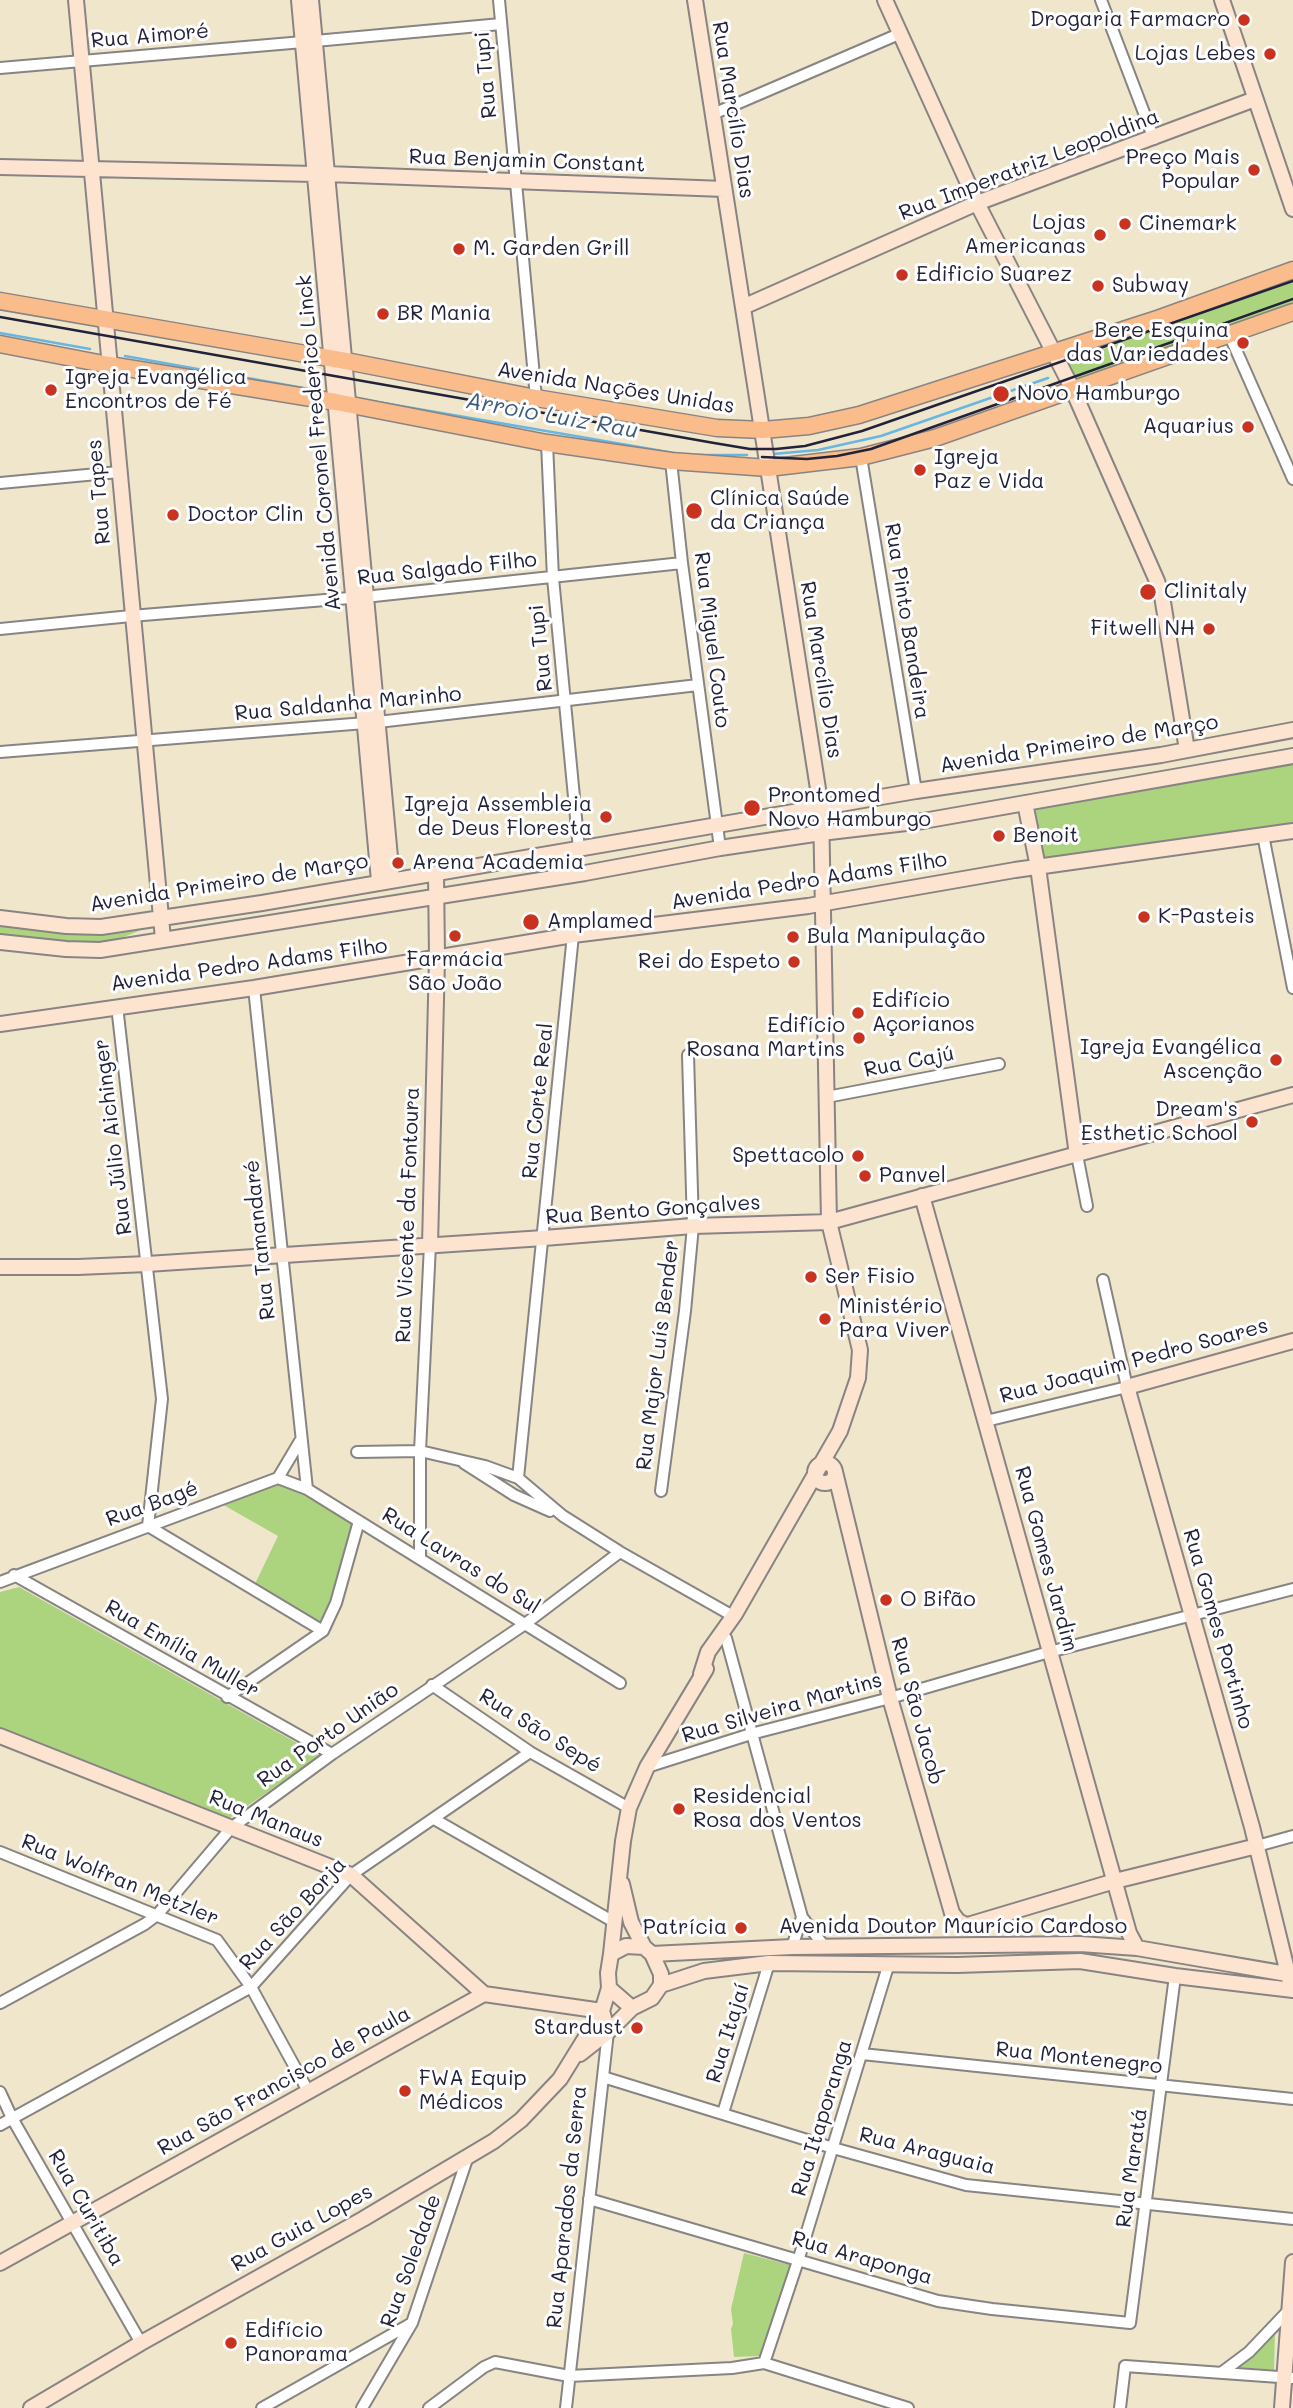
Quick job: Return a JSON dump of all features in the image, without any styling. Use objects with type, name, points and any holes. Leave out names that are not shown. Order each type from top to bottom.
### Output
[{"type":"main road","name":"Rua Tapes","points":[[76,0],[163,939]]},
{"type":"main road","name":"Avenida Coronel Frederico Linck","points":[[299,0],[309,41]]},
{"type":"main road","name":"Avenida Coronel Frederico Linck","points":[[311,0],[309,41],[386,880]]},
{"type":"main road","name":"Rua Marcílio Dias","points":[[695,0],[821,808],[830,1222],[860,1350],[858,1378],[840,1431],[829,1477],[796,1507]]},
{"type":"main road","points":[[885,0],[977,203],[1055,351],[1159,589],[1187,750]]},
{"type":"main road","points":[[1224,0],[1255,99],[1289,188],[1293,209]]},
{"type":"main road","name":"Rua Imperatriz Leopoldina","points":[[743,307],[977,203],[1255,99]]},
{"type":"main road","name":"Rua Benjamin Constant","points":[[0,167],[321,174],[724,189]]},
{"type":"main road","name":"Avenida Nações Unidas","points":[[0,302],[339,360],[536,398],[717,428],[763,430],[809,426],[859,415],[1160,318],[1293,270]]},
{"type":"main road","points":[[0,344],[109,365],[342,403],[547,443],[671,461],[768,468],[861,457],[935,438],[1293,312]]},
{"type":"main road","name":"Avenida Primeiro de Março","points":[[0,918],[66,926],[101,927],[262,903],[717,824],[1187,750],[1293,730]]},
{"type":"main road","points":[[0,942],[100,950],[821,832],[841,832],[923,821],[1293,756]]},
{"type":"main road","points":[[1025,803],[1038,867],[1077,1155]]},
{"type":"main road","name":"Avenida Pedro Adams Filho","points":[[0,1024],[254,988],[573,936],[822,903],[1038,867],[1293,831]]},
{"type":"main road","name":"Rua Vicente da Fontoura","points":[[430,1245],[437,958],[436,874]]},
{"type":"main road","name":"Rua Bento Gonçalves","points":[[0,1267],[147,1264],[693,1226],[830,1222],[1293,1095]]},
{"type":"main road","name":"Rua Gomes Jardim","points":[[922,1196],[1129,1933],[1137,1948]]},
{"type":"main road","name":"Rua Joaquim Pedro Soares","points":[[1127,1387],[1293,1341]]},
{"type":"main road","name":"Rua Gomes Portinho","points":[[1127,1387],[1257,1846],[1293,1990]]},
{"type":"main road","name":"Rua Marcílio Dias","points":[[611,1954],[629,1808],[647,1768],[701,1674],[708,1653],[733,1616],[840,1431]]},
{"type":"main road","points":[[817,1468],[821,1464],[827,1464],[829,1477]]},
{"type":"main road","name":"Rua São Jacob","points":[[829,1477],[842,1508],[890,1698],[952,1913],[958,1921],[971,1924],[1115,1881]]},
{"type":"main road","name":"Rua Marcílio Dias","points":[[701,1674],[716,1657],[733,1616]]},
{"type":"main road","name":"Rua Manaus","points":[[0,1736],[351,1875],[484,1994]]},
{"type":"main road","points":[[1115,1881],[1257,1846]]},
{"type":"main road","name":"Rua Marcílio Dias","points":[[619,1873],[631,1922],[648,1950]]},
{"type":"main road","points":[[1108,1946],[1129,1933]]},
{"type":"main road","name":"Avenida Doutor Maurício Cardoso","points":[[648,1950],[1080,1944],[1137,1948],[1291,1974]]},
{"type":"main road","points":[[626,1945],[648,1950],[661,1974],[661,1985],[652,1998],[632,2008],[609,1988],[611,1954],[626,1945]]},
{"type":"main road","name":"Avenida Doutor Maurício Cardoso","points":[[661,1985],[704,1971],[769,1963],[957,1965],[1080,1961],[1293,1990]]},
{"type":"main road","name":"Rua Guia Lopes","points":[[31,2408],[467,2159],[521,2120],[574,2060],[602,2011],[609,1988]]},
{"type":"main road","points":[[484,1994],[602,2011]]},
{"type":"main road","name":"Rua São Francisco de Paula","points":[[0,2263],[484,1994]]},
{"type":"main road","name":"Rua Guia Lopes","points":[[574,2060],[632,2008]]},
{"type":"main road","name":"Rua Aparados da Serra","points":[[602,2011],[608,2032]]},
{"type":"main road","points":[[1282,2408],[1289,2377],[1289,2310],[1293,2262]]},
{"type":"street","name":"Rua Tupi","points":[[499,0],[536,398]]},
{"type":"street","points":[[1101,0],[1154,139]]},
{"type":"street","name":"Rua Aimoré","points":[[0,68],[501,24]]},
{"type":"street","points":[[713,114],[900,34]]},
{"type":"street","points":[[1228,334],[1293,480]]},
{"type":"street","name":"Rua Tupi","points":[[547,443],[553,578],[579,849]]},
{"type":"street","name":"Rua Pinto Bandeira","points":[[861,457],[916,791]]},
{"type":"street","name":"Rua Miguel Couto","points":[[671,461],[720,848]]},
{"type":"street","points":[[0,483],[119,472]]},
{"type":"street","name":"Rua Salgado Filho","points":[[0,629],[360,597],[682,563]]},
{"type":"street","name":"Rua Saldanha Marinho","points":[[0,752],[372,722],[698,685]]},
{"type":"street","points":[[1263,835],[1293,988]]},
{"type":"street","name":"Rua Corte Real","points":[[518,1478],[573,936]]},
{"type":"street","name":"Rua Tamandaré","points":[[254,988],[307,1489]]},
{"type":"street","name":"Rua Júlio Aichinger","points":[[117,1006],[162,1399],[148,1526]]},
{"type":"street","name":"Rua Major Luís Bender","points":[[661,1491],[685,1311],[693,1226],[688,1055]]},
{"type":"street","name":"Rua Cajú","points":[[827,1097],[999,1064]]},
{"type":"street","points":[[1077,1155],[1087,1206]]},
{"type":"street","name":"Rua Vicente da Fontoura","points":[[420,1557],[420,1451],[430,1245]]},
{"type":"street","name":"Rua Gomes Portinho","points":[[1103,1280],[1127,1387]]},
{"type":"street","name":"Rua Joaquim Pedro Soares","points":[[986,1421],[1127,1387]]},
{"type":"street","points":[[278,1478],[300,1441]]},
{"type":"street","points":[[357,1452],[420,1451],[485,1466],[518,1478],[563,1516],[620,1552],[733,1616]]},
{"type":"street","points":[[463,1462],[514,1495],[563,1516]]},
{"type":"street","name":"Rua Bagé","points":[[0,1582],[278,1478]]},
{"type":"street","name":"Rua Lavras do Sul","points":[[278,1478],[307,1489],[621,1683]]},
{"type":"street","points":[[227,1697],[323,1631],[337,1602],[359,1521]]},
{"type":"street","points":[[148,1526],[323,1631]]},
{"type":"street","name":"Rua Porto União","points":[[0,2003],[145,1924],[157,1915],[231,1828],[332,1754],[525,1623],[620,1552]]},
{"type":"street","name":"Rua Emília Muller","points":[[15,1576],[332,1754]]},
{"type":"street","name":"Rua Silveira Martins","points":[[647,1768],[751,1734],[890,1698],[1049,1652],[1193,1617],[1293,1589]]},
{"type":"street","points":[[726,1638],[802,1917],[824,1946]]},
{"type":"street","name":"Rua São Sepé","points":[[432,1685],[530,1752],[629,1808]]},
{"type":"street","name":"Rua São Borja","points":[[0,2125],[251,1987],[351,1875],[530,1752]]},
{"type":"street","points":[[434,1819],[614,1922]]},
{"type":"street","points":[[1257,1846],[1293,1836]]},
{"type":"street","name":"Rua Wolfran Metzler","points":[[0,1852],[217,1940],[251,1987],[308,2091]]},
{"type":"street","points":[[792,1947],[802,1917]]},
{"type":"street","name":"Rua Itajaí","points":[[723,2113],[769,1963]]},
{"type":"street","name":"Rua Itaporanga","points":[[764,2363],[798,2261],[888,1963]]},
{"type":"street","name":"Rua Maratá","points":[[1130,2323],[1163,2086],[1175,1976]]},
{"type":"street","name":"Rua Aparados da Serra","points":[[566,2408],[608,2032]]},
{"type":"street","name":"Rua Montenegro","points":[[862,2054],[1293,2099]]},
{"type":"street","name":"Rua Araguaia","points":[[603,2077],[833,2148],[966,2185],[1293,2219]]},
{"type":"street","name":"Rua Curitiba","points":[[0,2092],[12,2118],[141,2343]]},
{"type":"street","name":"Rua Soledade","points":[[362,2408],[412,2323],[467,2159]]},
{"type":"street","name":"Rua Araponga","points":[[589,2199],[938,2301],[1130,2323]]},
{"type":"street","points":[[1221,2373],[1249,2352],[1289,2310]]},
{"type":"street","points":[[262,2408],[412,2323]]},
{"type":"street","points":[[429,2408],[484,2367],[495,2362],[569,2376],[732,2368],[764,2363],[908,2408]]},
{"type":"street","points":[[1120,2408],[1125,2366],[1289,2377]]},
{"type":"green space","points":[[1293,276],[1293,307],[1071,382],[1062,365]]},
{"type":"green space","points":[[1293,760],[1293,825],[1040,864],[1031,809]]},
{"type":"green space","points":[[0,923],[104,933],[141,930],[112,942],[72,943],[0,935]]},
{"type":"green space","points":[[277,1482],[306,1493],[355,1523],[333,1601],[322,1626],[254,1586],[278,1536],[220,1503]]},
{"type":"green space","points":[[19,1587],[320,1756],[227,1820],[0,1730],[0,1592]]},
{"type":"green space","points":[[744,2253],[790,2265],[760,2356],[734,2357],[731,2309]]},
{"type":"green space","points":[[1275,2333],[1274,2370],[1235,2367]]},
{"type":"waterway","name":"Arroio Luiz Rau","points":[[0,333],[90,349]]},
{"type":"waterway","name":"Arroio Luiz Rau","points":[[125,356],[320,391]]},
{"type":"waterway","name":"Arroio Luiz Rau","points":[[773,454],[818,450],[881,436],[1048,378]]},
{"type":"waterway","name":"Arroio Luiz Rau","points":[[360,399],[674,453]]},
{"type":"waterway","name":"Arroio Luiz Rau","points":[[695,455],[747,455]]},
{"type":"railway","points":[[0,317],[714,443],[750,449],[776,449],[805,446],[862,431],[1293,281]]},
{"type":"railway","points":[[762,457],[807,459],[871,449],[1293,299]]},
{"type":"place","name":"Drogaria Farmacro","points":[[1244,20]]},
{"type":"place","name":"Lojas Lebes","points":[[1270,54]]},
{"type":"place","name":"Preço Mais Popular","points":[[1254,170]]},
{"type":"place","name":"Cinemark","points":[[1125,224]]},
{"type":"place","name":"Lojas Americanas","points":[[1100,235]]},
{"type":"place","name":"M. Garden Grill","points":[[459,249]]},
{"type":"place","name":"Edificio Suarez","points":[[902,275]]},
{"type":"place","name":"Subway","points":[[1098,286]]},
{"type":"place","name":"BR Mania","points":[[383,314]]},
{"type":"place","name":"Bere Esquina das Variedades","points":[[1243,343]]},
{"type":"place","name":"Igreja Evangélica Encontros de Fé","points":[[51,390]]},
{"type":"place","name":"Novo Hamburgo","points":[[1001,394]]},
{"type":"place","name":"Aquarius","points":[[1248,427]]},
{"type":"place","name":"Igreja Paz e Vida","points":[[920,470]]},
{"type":"place","name":"Clínica Saúde da Criança","points":[[694,511]]},
{"type":"place","name":"Doctor Clin","points":[[173,515]]},
{"type":"place","name":"Clinitaly","points":[[1148,592]]},
{"type":"place","name":"Fitwell NH","points":[[1209,629]]},
{"type":"place","name":"Prontomed Novo Hamburgo","points":[[752,808]]},
{"type":"place","name":"Igreja Assembleia de Deus Floresta","points":[[606,817]]},
{"type":"place","name":"Benoit","points":[[999,836]]},
{"type":"place","name":"Arena Academia","points":[[398,863]]},
{"type":"place","name":"K-Pasteis","points":[[1144,917]]},
{"type":"place","name":"Amplamed","points":[[531,922]]},
{"type":"place","name":"Farmácia São João","points":[[455,936]]},
{"type":"place","name":"Bula Manipulação","points":[[793,937]]},
{"type":"place","name":"Rei do Espeto","points":[[794,962]]},
{"type":"place","name":"Edifício Açorianos","points":[[858,1013]]},
{"type":"place","name":"Edifício Rosana Martins","points":[[859,1038]]},
{"type":"place","name":"Igreja Evangélica Ascenção","points":[[1276,1060]]},
{"type":"place","name":"Dream's Esthetic School","points":[[1252,1122]]},
{"type":"place","name":"Spettacolo","points":[[858,1156]]},
{"type":"place","name":"Panvel","points":[[865,1176]]},
{"type":"place","name":"Ser Fisio","points":[[811,1277]]},
{"type":"place","name":"Ministério Para Viver","points":[[825,1319]]},
{"type":"place","name":"O Bifão","points":[[886,1600]]},
{"type":"place","name":"Residencial Rosa dos Ventos","points":[[679,1809]]},
{"type":"place","name":"Patrícia","points":[[741,1928]]},
{"type":"place","name":"Stardust","points":[[637,2028]]},
{"type":"place","name":"FWA Equip Médicos","points":[[405,2091]]},
{"type":"place","name":"Edifício Panorama","points":[[231,2343]]}]
